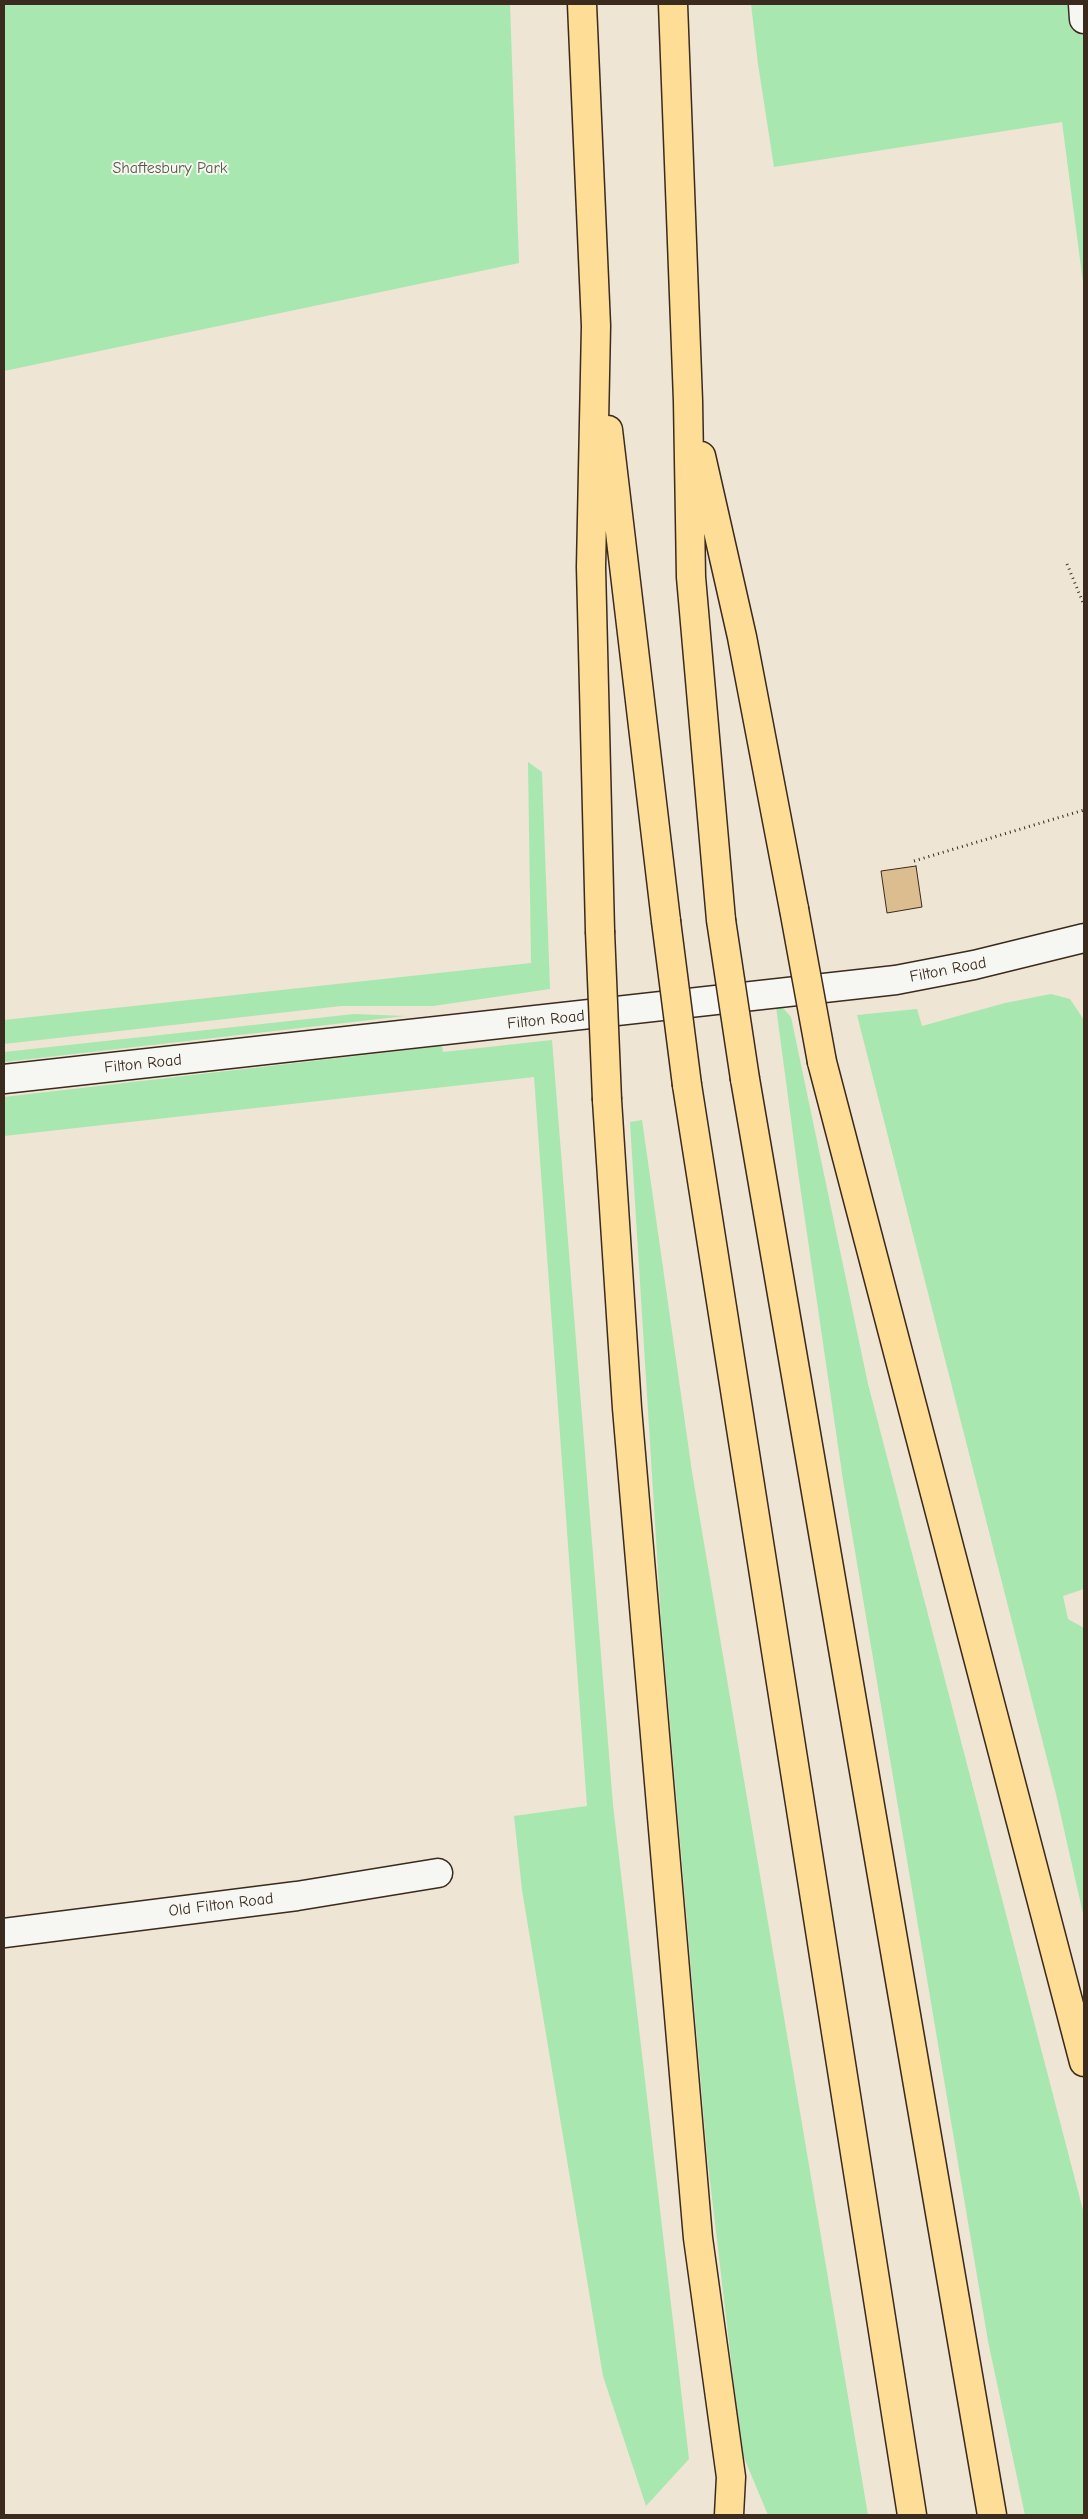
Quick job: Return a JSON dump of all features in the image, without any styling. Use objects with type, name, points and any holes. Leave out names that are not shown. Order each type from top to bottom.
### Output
[{"type":"highway","points":[[582,4],[596,326],[591,567],[600,931],[607,1100],[627,1408],[695,2208],[730,2477],[729,2515]]},
{"type":"highway","points":[[673,4],[688,401],[691,577],[721,920],[745,1078],[992,2515]]},
{"type":"highway","points":[[596,326],[687,1085],[912,2515]]},
{"type":"highway","points":[[688,401],[742,637],[822,1062],[1084,2062]]},
{"type":"street","points":[[1083,4],[1084,19]]},
{"type":"street","name":"Filton Road","points":[[4,1079],[896,980],[974,965],[1084,938]]},
{"type":"street","name":"Old Filton Road","points":[[4,1933],[297,1896],[438,1873]]},
{"type":"path","points":[[1067,564],[1084,605]]},
{"type":"path","points":[[914,861],[1084,810]]},
{"type":"green space","name":"Shaftesbury Park","points":[[4,4],[510,4],[519,263],[4,371]]},
{"type":"green space","points":[[751,4],[1084,4],[1084,290],[1062,122],[774,167]]},
{"type":"green space","points":[[528,762],[542,772],[550,989],[433,1006],[341,1006],[4,1044],[4,1020],[531,963]]},
{"type":"green space","points":[[1051,994],[1070,999],[1084,1020],[1084,1589],[1063,1596],[1068,1619],[1084,1628],[1084,1918],[1056,1794],[857,1015],[917,1009],[922,1026],[1005,1003]]},
{"type":"green space","points":[[775,999],[791,1017],[868,1384],[1084,2214],[1084,2515],[1025,2515],[988,2341],[843,1480]]},
{"type":"green space","points":[[354,1014],[405,1016],[4,1062],[4,1052]]},
{"type":"green space","points":[[552,1040],[613,1805],[689,2459],[646,2506],[603,2376],[522,1890],[514,1816],[587,1806],[534,1077],[4,1136],[4,1097],[442,1046],[443,1052]]},
{"type":"green space","points":[[642,1120],[692,1472],[868,2515],[768,2515],[742,2453],[707,2155],[661,1619],[630,1122]]},
{"type":"building","points":[[916,866],[922,907],[887,913],[881,871]]}]
